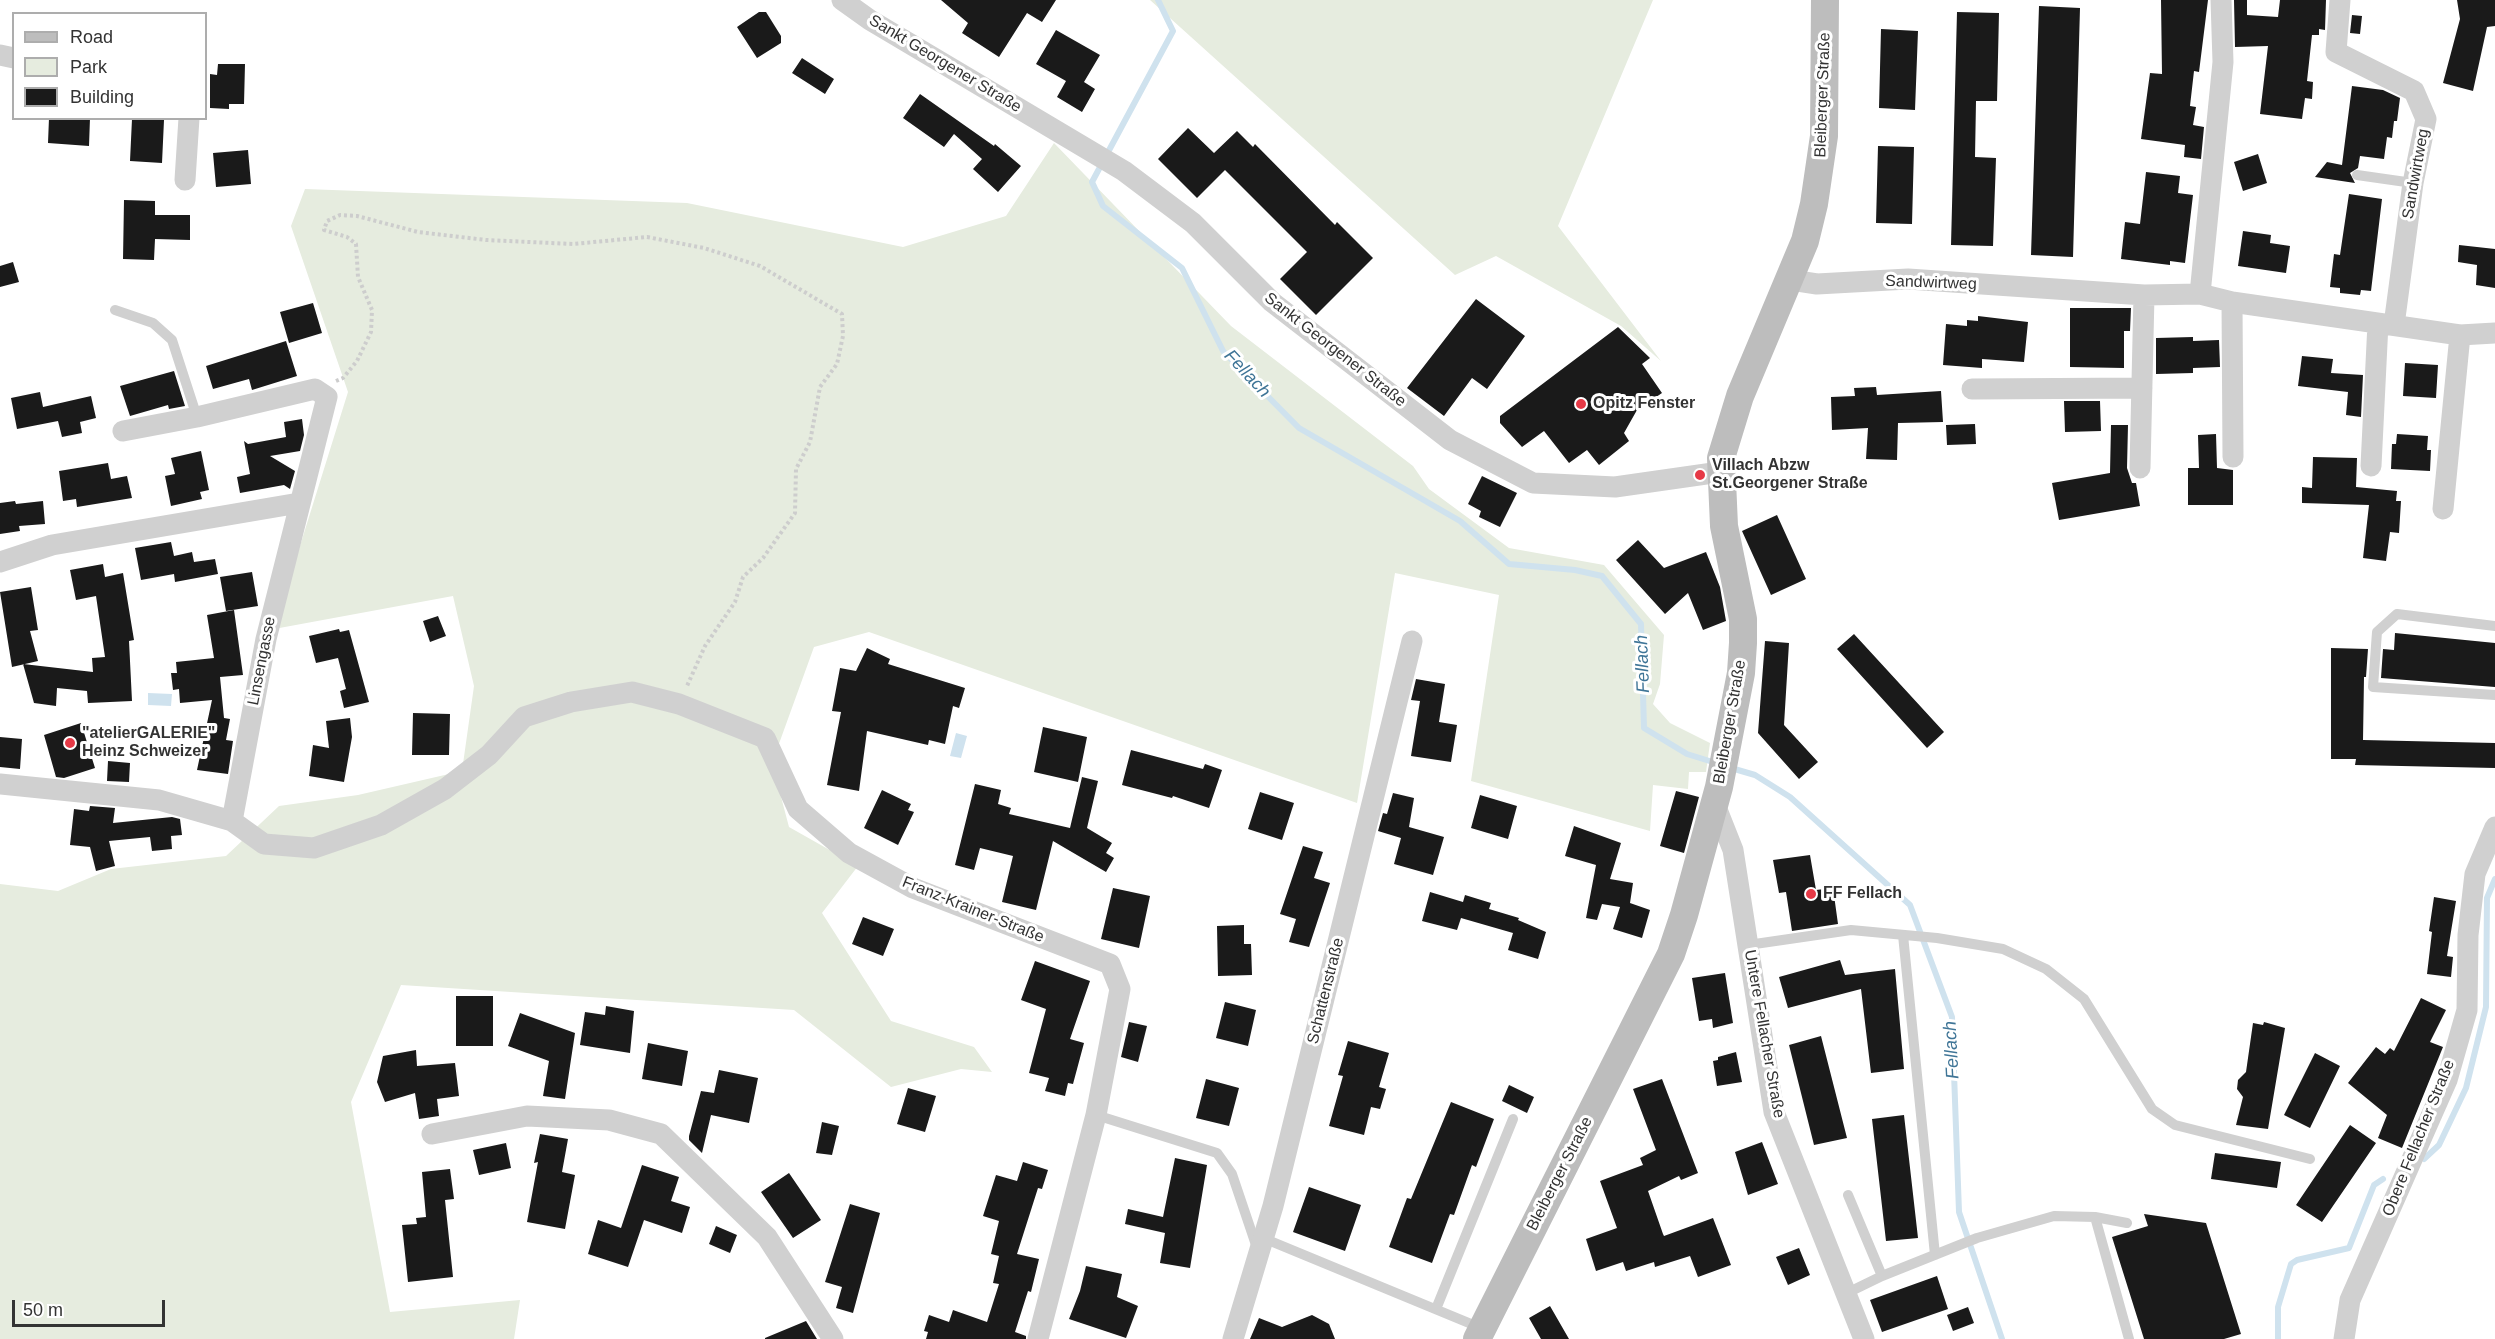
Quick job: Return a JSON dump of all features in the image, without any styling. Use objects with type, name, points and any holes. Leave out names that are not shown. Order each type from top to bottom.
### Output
[{"type":"main road","name":"Bleiberger Straße","points":[[1479,1334],[1671,954],[1717,795],[1741,673],[1743,619],[1724,526],[1721,458],[1740,396],[1791,280],[1808,232],[1823,148],[1826,106],[1825,0]]},
{"type":"street","name":"Sankt Georgener Straße","points":[[842,0],[870,20],[1124,171],[1193,224],[1272,302],[1441,433],[1533,483],[1615,487],[1720,472]]},
{"type":"street","points":[[2200,294],[2223,62],[2221,0]]},
{"type":"street","name":"Sandwirtweg","points":[[2340,0],[2336,52],[2414,92],[2426,119],[2386,324],[2372,466]]},
{"type":"street","points":[[185,180],[189,120]]},
{"type":"street","name":"Sandwirtweg","points":[[1791,280],[1817,284],[1908,279],[2144,295],[2200,294],[2232,302],[2460,335],[2495,333]]},
{"type":"street","points":[[2139,468],[2144,295]]},
{"type":"street","points":[[2232,302],[2233,457]]},
{"type":"street","points":[[2443,509],[2460,335]]},
{"type":"street","points":[[1972,389],[2142,388]]},
{"type":"street","points":[[123,431],[197,417],[315,389],[327,397]]},
{"type":"street","name":"Linsengasse","points":[[232,821],[266,639],[327,397]]},
{"type":"street","points":[[0,562],[52,545],[299,503]]},
{"type":"street","name":"Schattenstraße","points":[[1233,1339],[1260,1245],[1412,641]]},
{"type":"street","name":"Franz-Krainer-Straße","points":[[0,784],[159,800],[232,821],[264,844],[314,848],[381,825],[445,789],[489,755],[524,717],[571,702],[632,692],[680,704],[765,738],[798,809],[849,853],[913,888],[1110,964],[1120,989],[1096,1115],[1038,1339]]},
{"type":"street","name":"Untere Fellacher Straße","points":[[1717,795],[1733,850],[1774,1112],[1864,1339]]},
{"type":"street","name":"Obere Fellacher Straße","points":[[2344,1339],[2350,1300],[2447,1080],[2467,1010],[2468,935],[2475,874],[2495,827]]},
{"type":"street","points":[[432,1134],[527,1116],[609,1120],[661,1134],[767,1237],[833,1339]]},
{"type":"lane","points":[[2357,175],[2413,183]]},
{"type":"lane","points":[[115,310],[153,323],[172,340],[197,417]]},
{"type":"lane","points":[[2495,626],[2397,614],[2377,632],[2373,687],[2495,695]]},
{"type":"lane","points":[[1748,945],[1851,930],[1937,938],[2003,949],[2046,969],[2084,999],[2152,1109],[2175,1125],[2310,1159]]},
{"type":"lane","points":[[1906,935],[1935,1255]]},
{"type":"lane","points":[[1096,1115],[1217,1153],[1232,1174],[1260,1245],[1436,1309],[1479,1334]]},
{"type":"lane","points":[[1436,1309],[1513,1119]]},
{"type":"lane","points":[[1848,1195],[1882,1275]]},
{"type":"lane","points":[[1845,1294],[1882,1275],[1977,1238],[2054,1216],[2095,1217],[2127,1223]]},
{"type":"lane","points":[[2095,1217],[2129,1339]]},
{"type":"path","points":[[327,397],[337,380],[343,378],[357,361],[371,332],[372,310],[358,277],[356,244],[347,237],[324,230],[327,220],[340,215],[357,216],[418,232],[486,240],[573,244],[647,237],[704,248],[760,266],[842,314],[843,336],[837,364],[820,387],[810,442],[796,469],[795,513],[763,558],[743,577],[735,602],[705,646],[680,704]]},
{"type":"green space","points":[[1150,0],[1653,0],[1558,226],[1661,361],[1621,326],[1496,256],[1455,275]]},
{"type":"green space","points":[[1054,143],[1231,326],[1413,466],[1429,489],[1509,548],[1604,565],[1664,635],[1660,684],[1653,704],[1670,723],[1710,743],[1706,772],[1689,772],[1688,789],[1653,785],[1650,831],[1471,781],[1499,595],[1395,573],[1357,803],[869,632],[814,647],[772,763],[789,827],[858,866],[822,913],[891,1021],[974,1047],[992,1072],[961,1069],[891,1087],[794,1010],[401,985],[351,1102],[390,1312],[520,1300],[514,1339],[0,1339],[0,884],[58,891],[111,869],[226,856],[279,806],[358,795],[462,771],[474,686],[453,596],[274,629],[348,392],[291,226],[305,189],[687,203],[903,247],[1006,216]]},
{"type":"water","points":[[148,693],[172,694],[171,706],[148,705]]},
{"type":"water","points":[[956,733],[967,736],[961,758],[950,756]]},
{"type":"building","points":[[941,0],[1056,0],[1042,22],[1027,13],[999,57],[962,33],[968,23]]},
{"type":"building","points":[[2161,0],[2208,0],[2199,72],[2194,71],[2190,106],[2196,107],[2193,125],[2204,127],[2201,159],[2184,157],[2185,145],[2141,139],[2150,73],[2162,74]]},
{"type":"building","points":[[2234,0],[2247,0],[2247,15],[2278,17],[2280,0],[2326,0],[2325,30],[2319,29],[2319,35],[2312,35],[2307,81],[2313,82],[2312,99],[2305,98],[2302,119],[2260,114],[2268,46],[2235,47]]},
{"type":"building","points":[[2457,0],[2495,0],[2495,26],[2487,27],[2473,91],[2443,83],[2460,19]]},
{"type":"building","points":[[2039,6],[2080,8],[2073,257],[2031,255]]},
{"type":"building","points":[[759,12],[766,12],[781,36],[781,43],[757,58],[737,27]]},
{"type":"building","points":[[1957,12],[1999,13],[1997,101],[1976,101],[1975,157],[1996,158],[1993,246],[1951,245]]},
{"type":"building","points":[[2352,15],[2362,16],[2360,34],[2350,33]]},
{"type":"building","points":[[1881,29],[1918,31],[1915,110],[1879,108]]},
{"type":"building","points":[[1056,30],[1100,55],[1084,82],[1095,89],[1082,112],[1057,97],[1066,81],[1036,64]]},
{"type":"building","points":[[802,58],[834,79],[825,94],[792,73]]},
{"type":"building","points":[[218,64],[245,64],[244,104],[229,104],[229,109],[210,108],[210,74],[217,75]]},
{"type":"building","points":[[2352,86],[2383,90],[2400,98],[2397,121],[2394,121],[2392,138],[2387,137],[2384,159],[2360,156],[2358,168],[2350,173],[2355,183],[2315,177],[2327,162],[2342,165]]},
{"type":"building","points":[[920,94],[994,146],[995,144],[1021,166],[998,192],[973,169],[982,159],[954,134],[944,147],[903,118]]},
{"type":"building","points":[[49,120],[90,120],[89,146],[48,143]]},
{"type":"building","points":[[132,120],[164,120],[162,163],[130,161]]},
{"type":"building","points":[[1188,128],[1214,153],[1237,131],[1253,147],[1255,144],[1335,225],[1337,222],[1373,258],[1316,315],[1280,279],[1307,252],[1225,170],[1197,198],[1158,159]]},
{"type":"building","points":[[1878,146],[1914,147],[1912,224],[1876,223]]},
{"type":"building","points":[[248,150],[251,184],[216,187],[213,153]]},
{"type":"building","points":[[2258,154],[2267,183],[2243,191],[2234,162]]},
{"type":"building","points":[[2146,172],[2180,176],[2178,193],[2193,195],[2185,263],[2170,261],[2170,265],[2121,259],[2125,222],[2140,224]]},
{"type":"building","points":[[2349,194],[2382,199],[2371,291],[2361,290],[2360,295],[2340,293],[2340,288],[2330,287],[2334,254],[2340,255]]},
{"type":"building","points":[[124,200],[155,201],[155,215],[190,215],[190,240],[155,239],[154,260],[123,259]]},
{"type":"building","points":[[2243,231],[2271,235],[2270,243],[2290,246],[2286,273],[2238,266]]},
{"type":"building","points":[[2459,245],[2495,249],[2495,288],[2476,285],[2477,265],[2458,262]]},
{"type":"building","points":[[13,262],[19,282],[0,287],[0,266]]},
{"type":"building","points":[[1476,299],[1525,336],[1487,389],[1472,378],[1444,416],[1407,388]]},
{"type":"building","points":[[313,303],[322,333],[289,343],[280,312]]},
{"type":"building","points":[[2070,308],[2131,308],[2130,331],[2124,331],[2124,368],[2070,367]]},
{"type":"building","points":[[1978,316],[2028,322],[2024,362],[1982,359],[1982,368],[1943,365],[1946,324],[1967,326],[1967,320],[1978,321]]},
{"type":"building","name":"Opitz Fenster","points":[[1618,327],[1650,358],[1642,364],[1662,393],[1637,410],[1624,433],[1629,441],[1599,465],[1587,450],[1569,463],[1544,431],[1522,447],[1500,423],[1500,416]]},
{"type":"building","points":[[2193,337],[2193,341],[2219,340],[2220,367],[2193,368],[2193,373],[2156,374],[2156,338]]},
{"type":"building","points":[[286,341],[297,376],[252,390],[249,379],[213,389],[206,366]]},
{"type":"building","points":[[2302,356],[2333,359],[2331,373],[2363,375],[2361,417],[2346,415],[2348,392],[2298,386]]},
{"type":"building","points":[[2405,363],[2438,365],[2436,398],[2403,396]]},
{"type":"building","points":[[174,371],[185,406],[169,409],[168,405],[130,416],[120,386]]},
{"type":"building","points":[[1876,387],[1877,395],[1941,391],[1943,422],[1898,423],[1897,460],[1866,459],[1868,428],[1832,430],[1831,397],[1855,396],[1854,388]]},
{"type":"building","points":[[40,392],[43,407],[91,396],[96,418],[80,422],[82,433],[62,437],[58,421],[17,429],[11,398]]},
{"type":"building","points":[[2064,401],[2100,401],[2101,431],[2065,432]]},
{"type":"building","points":[[302,419],[304,435],[300,451],[270,456],[295,471],[290,489],[284,485],[240,493],[237,477],[250,474],[244,441],[248,444],[286,437],[284,422]]},
{"type":"building","points":[[1975,424],[1976,444],[1947,445],[1946,425]]},
{"type":"building","points":[[2111,425],[2128,425],[2127,468],[2132,483],[2136,483],[2140,506],[2059,520],[2052,483],[2110,473]]},
{"type":"building","points":[[2216,434],[2217,468],[2233,470],[2233,505],[2188,505],[2188,468],[2199,468],[2198,435]]},
{"type":"building","points":[[2397,434],[2428,436],[2427,450],[2431,450],[2430,471],[2391,469],[2392,444],[2396,444]]},
{"type":"building","points":[[201,451],[209,490],[200,492],[202,499],[171,506],[165,476],[175,474],[171,458]]},
{"type":"building","points":[[2313,457],[2357,458],[2356,487],[2397,491],[2396,501],[2401,501],[2399,533],[2390,532],[2386,561],[2363,558],[2369,505],[2302,503],[2302,487],[2312,488]]},
{"type":"building","points":[[108,463],[111,479],[127,476],[132,498],[77,507],[76,499],[63,501],[59,471]]},
{"type":"building","points":[[1482,476],[1517,493],[1500,527],[1479,517],[1481,511],[1468,504]]},
{"type":"building","points":[[15,501],[16,504],[43,501],[45,524],[19,526],[20,531],[0,534],[0,503]]},
{"type":"building","points":[[1777,515],[1806,579],[1771,595],[1742,531]]},
{"type":"building","points":[[1638,540],[1664,568],[1706,552],[1720,587],[1726,621],[1703,630],[1688,593],[1665,614],[1616,560]]},
{"type":"building","points":[[171,542],[174,556],[192,552],[194,562],[215,559],[218,574],[175,582],[174,574],[141,580],[135,548]]},
{"type":"building","points":[[103,564],[105,577],[123,573],[134,640],[129,641],[132,701],[88,703],[87,691],[57,688],[56,706],[34,703],[23,664],[93,672],[92,658],[105,657],[96,596],[76,600],[70,570]]},
{"type":"building","points":[[252,572],[258,606],[226,611],[220,577]]},
{"type":"building","points":[[31,587],[38,630],[30,631],[38,661],[12,667],[0,592]]},
{"type":"building","points":[[234,610],[243,675],[220,677],[224,718],[230,719],[226,740],[233,741],[228,774],[197,770],[212,700],[180,703],[179,689],[173,690],[171,673],[177,673],[176,662],[214,658],[207,615]]},
{"type":"building","points":[[438,616],[446,636],[430,642],[423,621]]},
{"type":"building","points":[[339,629],[340,632],[349,630],[369,702],[344,708],[340,691],[346,689],[338,658],[316,663],[309,636]]},
{"type":"building","points":[[2395,633],[2495,643],[2495,687],[2381,678],[2383,649],[2394,650]]},
{"type":"building","points":[[1854,634],[1944,732],[1927,748],[1837,649]]},
{"type":"building","points":[[1765,641],[1789,643],[1784,725],[1818,762],[1799,779],[1758,733]]},
{"type":"building","points":[[867,648],[890,659],[888,664],[965,688],[959,708],[953,706],[945,744],[929,740],[928,745],[867,731],[859,791],[827,785],[841,712],[832,711],[840,668],[856,671]]},
{"type":"building","points":[[2331,648],[2368,649],[2366,677],[2364,677],[2363,740],[2495,743],[2495,768],[2355,765],[2356,759],[2331,759]]},
{"type":"building","points":[[1416,679],[1445,684],[1439,722],[1457,725],[1451,762],[1411,756],[1420,701],[1411,700]]},
{"type":"building","points":[[413,713],[450,714],[449,755],[412,755]]},
{"type":"building","points":[[350,718],[352,737],[344,782],[309,776],[313,745],[329,748],[326,721]]},
{"type":"building","name":"\"atelierGALERIE\" Heinz Schweizer","points":[[81,723],[95,768],[64,778],[56,777],[44,735]]},
{"type":"building","points":[[1043,727],[1087,737],[1078,782],[1034,772]]},
{"type":"building","points":[[0,737],[22,739],[20,769],[0,767]]},
{"type":"building","points":[[1131,750],[1203,769],[1205,764],[1222,770],[1209,808],[1173,796],[1172,798],[1122,785]]},
{"type":"building","points":[[108,761],[130,763],[129,782],[107,781]]},
{"type":"building","points":[[1082,777],[1098,781],[1087,828],[1112,843],[1106,853],[1114,858],[1106,872],[1053,841],[1036,910],[1002,902],[1013,856],[980,848],[974,870],[955,865],[975,784],[1001,790],[998,804],[1011,808],[1009,814],[1070,828]]},
{"type":"building","points":[[882,790],[911,804],[908,810],[914,812],[898,845],[864,828]]},
{"type":"building","points":[[1676,791],[1699,797],[1684,853],[1660,846]]},
{"type":"building","points":[[1260,792],[1294,803],[1282,840],[1248,829]]},
{"type":"building","points":[[1393,793],[1414,798],[1409,827],[1444,837],[1433,875],[1394,864],[1401,838],[1378,831],[1383,813],[1387,814]]},
{"type":"building","points":[[1480,795],[1517,806],[1508,839],[1471,828]]},
{"type":"building","points":[[90,806],[115,808],[113,823],[172,817],[180,819],[182,835],[171,836],[172,849],[152,851],[150,837],[109,841],[115,866],[96,871],[90,847],[70,845],[74,809],[89,811]]},
{"type":"building","points":[[1574,826],[1621,843],[1610,879],[1633,883],[1630,903],[1650,910],[1642,938],[1613,929],[1620,907],[1602,904],[1597,920],[1586,918],[1596,865],[1565,856]]},
{"type":"building","points":[[1303,846],[1323,852],[1314,878],[1330,883],[1309,947],[1289,942],[1296,919],[1280,914]]},
{"type":"building","name":"FF Fellach","points":[[1810,855],[1816,890],[1833,888],[1838,924],[1792,931],[1786,892],[1779,893],[1773,860]]},
{"type":"building","points":[[1113,888],[1150,896],[1139,948],[1101,939]]},
{"type":"building","points":[[1430,892],[1463,902],[1465,895],[1491,903],[1489,909],[1519,918],[1518,920],[1546,932],[1538,959],[1508,950],[1513,933],[1461,918],[1457,930],[1422,921]]},
{"type":"building","points":[[2434,897],[2456,901],[2447,956],[2453,957],[2451,977],[2427,974],[2432,932],[2429,931]]},
{"type":"building","points":[[863,917],[894,929],[883,956],[852,944]]},
{"type":"building","points":[[1244,925],[1244,944],[1251,944],[1252,975],[1218,976],[1217,926]]},
{"type":"building","points":[[1840,960],[1845,975],[1895,969],[1904,1069],[1871,1073],[1861,989],[1788,1008],[1779,977]]},
{"type":"building","points":[[1035,961],[1090,981],[1070,1039],[1084,1043],[1073,1084],[1068,1083],[1065,1096],[1045,1091],[1049,1078],[1029,1073],[1046,1009],[1021,1000]]},
{"type":"building","points":[[1725,973],[1733,1023],[1713,1028],[1712,1019],[1699,1021],[1692,978]]},
{"type":"building","points":[[456,996],[493,996],[493,1046],[456,1046]]},
{"type":"building","points":[[2421,998],[2446,1010],[2430,1042],[2443,1047],[2402,1148],[2378,1138],[2387,1115],[2348,1083],[2376,1047],[2385,1054],[2390,1048],[2394,1051]]},
{"type":"building","points":[[1225,1002],[1256,1010],[1248,1046],[1216,1038]]},
{"type":"building","points":[[606,1006],[634,1011],[630,1053],[580,1045],[585,1012],[605,1015]]},
{"type":"building","points":[[520,1013],[575,1033],[565,1099],[543,1096],[549,1061],[508,1046]]},
{"type":"building","points":[[1129,1022],[1147,1026],[1138,1062],[1121,1057]]},
{"type":"building","points":[[2264,1022],[2285,1028],[2268,1129],[2236,1125],[2243,1097],[2237,1089],[2238,1080],[2246,1072],[2253,1023],[2263,1025]]},
{"type":"building","points":[[1821,1036],[1847,1138],[1814,1145],[1789,1045]]},
{"type":"building","points":[[1348,1041],[1389,1053],[1379,1087],[1386,1089],[1380,1109],[1371,1107],[1364,1135],[1329,1126],[1343,1076],[1338,1075]]},
{"type":"building","points":[[648,1043],[688,1051],[682,1086],[642,1079]]},
{"type":"building","points":[[416,1050],[417,1066],[455,1063],[459,1096],[437,1099],[439,1116],[419,1119],[415,1093],[385,1102],[377,1082],[383,1056]]},
{"type":"building","points":[[1736,1052],[1742,1082],[1717,1086],[1713,1061],[1718,1060],[1718,1057]]},
{"type":"building","points":[[2315,1053],[2340,1066],[2310,1128],[2284,1115]]},
{"type":"building","points":[[719,1070],[758,1078],[749,1123],[711,1115],[702,1153],[689,1140],[689,1136],[701,1091],[714,1093]]},
{"type":"building","points":[[1206,1079],[1239,1088],[1229,1126],[1196,1118]]},
{"type":"building","points":[[1662,1079],[1698,1173],[1681,1180],[1679,1176],[1648,1191],[1663,1234],[1664,1236],[1713,1218],[1731,1265],[1698,1277],[1690,1256],[1655,1267],[1654,1262],[1626,1271],[1623,1262],[1596,1271],[1586,1239],[1617,1228],[1600,1181],[1643,1165],[1640,1158],[1656,1150],[1633,1089]]},
{"type":"building","points":[[1509,1085],[1534,1097],[1527,1113],[1502,1101]]},
{"type":"building","points":[[908,1088],[936,1096],[925,1132],[897,1124]]},
{"type":"building","points":[[1451,1102],[1494,1119],[1476,1167],[1472,1165],[1454,1215],[1450,1214],[1432,1263],[1389,1247],[1407,1198],[1411,1199]]},
{"type":"building","points":[[1904,1115],[1918,1238],[1886,1241],[1872,1119]]},
{"type":"building","points":[[822,1122],[839,1126],[832,1155],[816,1153]]},
{"type":"building","points":[[2350,1125],[2376,1143],[2322,1222],[2296,1205]]},
{"type":"building","points":[[540,1134],[568,1139],[562,1172],[575,1175],[565,1229],[527,1222],[538,1162],[534,1163]]},
{"type":"building","points":[[1762,1142],[1778,1184],[1748,1195],[1735,1152]]},
{"type":"building","points":[[506,1143],[511,1168],[479,1175],[473,1150]]},
{"type":"building","points":[[2215,1153],[2281,1162],[2277,1188],[2211,1179]]},
{"type":"building","points":[[1175,1158],[1207,1165],[1190,1268],[1160,1263],[1165,1233],[1125,1224],[1128,1209],[1163,1217]]},
{"type":"building","points":[[1023,1162],[1048,1170],[1042,1189],[1038,1188],[1017,1254],[1039,1259],[1031,1292],[1028,1291],[1015,1332],[1026,1336],[1026,1339],[926,1339],[928,1332],[924,1331],[929,1315],[949,1322],[953,1310],[987,1322],[999,1284],[993,1283],[999,1256],[991,1254],[999,1221],[983,1216],[996,1175],[1017,1181]]},
{"type":"building","points":[[642,1165],[679,1177],[671,1201],[690,1207],[682,1233],[644,1220],[628,1267],[588,1254],[598,1220],[621,1228]]},
{"type":"building","points":[[450,1169],[454,1199],[445,1200],[453,1277],[408,1282],[402,1225],[417,1224],[416,1218],[426,1217],[422,1172]]},
{"type":"building","points":[[789,1173],[821,1220],[793,1238],[761,1192]]},
{"type":"building","points":[[1309,1187],[1361,1205],[1345,1251],[1293,1232]]},
{"type":"building","points":[[850,1204],[880,1213],[853,1313],[836,1308],[842,1287],[825,1282]]},
{"type":"building","points":[[2144,1214],[2206,1223],[2241,1334],[2224,1339],[2144,1339],[2112,1237],[2148,1226]]},
{"type":"building","points":[[716,1226],[737,1235],[730,1253],[709,1244]]},
{"type":"building","points":[[1799,1248],[1810,1275],[1788,1285],[1776,1257]]},
{"type":"building","points":[[1086,1266],[1122,1274],[1117,1297],[1138,1306],[1126,1338],[1069,1319],[1080,1291]]},
{"type":"building","points":[[1937,1276],[1948,1309],[1882,1332],[1870,1300]]},
{"type":"building","points":[[1550,1306],[1569,1339],[1541,1339],[1529,1318]]},
{"type":"building","points":[[1968,1307],[1974,1323],[1953,1331],[1947,1315]]},
{"type":"building","points":[[1312,1315],[1329,1324],[1335,1339],[1250,1339],[1259,1318],[1282,1327]]},
{"type":"building","points":[[806,1321],[817,1339],[765,1339],[765,1338]]},
{"type":"waterway","name":"Fellach","points":[[1158,0],[1173,31],[1092,182],[1103,206],[1182,268],[1223,351],[1299,428],[1460,521],[1509,564],[1575,570],[1602,576],[1641,624],[1644,728],[1687,754],[1716,763]]},
{"type":"waterway","name":"Fellach","points":[[1731,768],[1755,775],[1790,797],[1910,905],[1952,1017],[1959,1212],[2002,1339]]},
{"type":"waterway","points":[[2424,1159],[2439,1145],[2466,1088],[2486,1007],[2487,898],[2495,879]]},
{"type":"waterway","points":[[2278,1339],[2278,1307],[2291,1264],[2297,1260],[2349,1248],[2374,1185],[2383,1179]]},
{"type":"place","name":"Opitz Fenster","points":[[1581,404]]},
{"type":"place","name":"Villach Abzw St.Georgener Straße","points":[[1700,475]]},
{"type":"place","name":"\"atelierGALERIE\" Heinz Schweizer","points":[[70,743]]},
{"type":"place","name":"FF Fellach","points":[[1811,894]]}]
